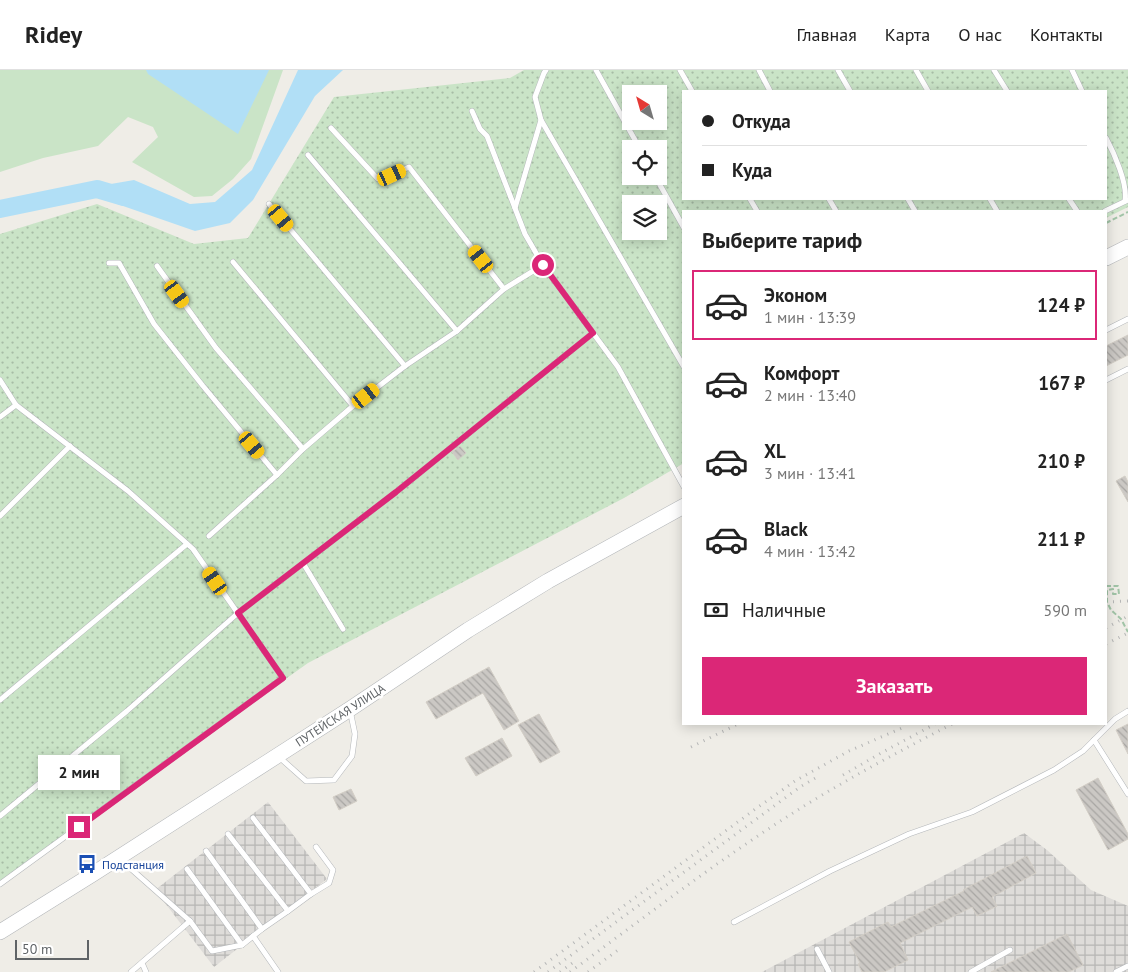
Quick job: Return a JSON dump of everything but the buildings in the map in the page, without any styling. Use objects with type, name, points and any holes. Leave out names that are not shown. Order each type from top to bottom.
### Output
[{"type":"main road","points":[[1107,258],[1128,247]]},
{"type":"main road","name":"ПУТЕЙСКАЯ УЛИЦА","points":[[0,932],[278,756],[484,620],[548,581],[682,507]]},
{"type":"lane","points":[[546,70],[535,97],[541,120],[682,365]]},
{"type":"lane","points":[[596,70],[635,140]]},
{"type":"lane","points":[[680,70],[691,90]]},
{"type":"lane","points":[[759,70],[769,90]]},
{"type":"lane","points":[[838,70],[849,90]]},
{"type":"lane","points":[[916,70],[927,90]]},
{"type":"lane","points":[[994,70],[1005,90]]},
{"type":"lane","points":[[1072,70],[1082,90]]},
{"type":"lane","points":[[472,111],[480,130],[487,136],[525,234],[543,265],[618,366],[682,483]]},
{"type":"lane","points":[[515,208],[541,120]]},
{"type":"lane","points":[[331,128],[378,179],[409,167],[504,289]]},
{"type":"lane","points":[[1107,140],[1120,165],[1127,196],[1127,200],[1107,210]]},
{"type":"lane","points":[[308,155],[457,331]]},
{"type":"lane","points":[[660,185],[682,224]]},
{"type":"lane","points":[[269,204],[405,366]]},
{"type":"lane","points":[[233,262],[353,406]]},
{"type":"lane","points":[[109,263],[119,263],[154,324],[277,475]]},
{"type":"lane","points":[[209,536],[303,449],[353,406],[405,366],[457,331],[504,289],[543,265]]},
{"type":"lane","points":[[157,266],[216,348],[303,449]]},
{"type":"lane","points":[[1107,330],[1128,319]]},
{"type":"lane","points":[[0,816],[127,711],[238,613],[396,492],[593,333]]},
{"type":"lane","points":[[1107,380],[1128,369]]},
{"type":"lane","points":[[0,380],[16,405],[128,491],[193,550],[283,678],[0,884]]},
{"type":"lane","points":[[0,417],[16,405]]},
{"type":"lane","points":[[0,516],[70,446]]},
{"type":"lane","points":[[0,700],[187,544]]},
{"type":"lane","points":[[304,563],[343,628]]},
{"type":"lane","points":[[278,756],[306,781],[334,780],[352,756],[355,734],[350,709]]},
{"type":"lane","points":[[734,922],[830,871],[909,834],[972,812],[1054,770],[1083,751],[1115,719],[1128,711]]},
{"type":"lane","points":[[1094,740],[1128,794]]},
{"type":"lane","points":[[253,818],[311,894]]},
{"type":"lane","points":[[228,834],[288,910]]},
{"type":"lane","points":[[119,858],[190,921],[212,951],[242,945],[288,910],[329,883],[333,870],[316,847]]},
{"type":"lane","points":[[206,851],[262,929]]},
{"type":"lane","points":[[187,869],[242,945]]},
{"type":"lane","points":[[131,972],[190,921]]},
{"type":"lane","points":[[253,936],[278,972]]},
{"type":"lane","points":[[817,950],[829,972]]},
{"type":"lane","points":[[971,972],[1010,950]]},
{"type":"lane","points":[[142,963],[146,972]]},
{"type":"lane","points":[[1116,972],[1128,966]]},
{"type":"path","points":[[1107,222],[1128,212]]},
{"type":"path","points":[[1107,586],[1118,586],[1119,594],[1114,594],[1114,589],[1107,590]]},
{"type":"path","points":[[1107,602],[1128,632]]},
{"type":"shaded area","points":[[268,802],[327,879],[214,967],[155,890]]},
{"type":"shaded area","points":[[1024,833],[1047,850],[1091,890],[1128,906],[1128,972],[762,972]]},
{"type":"green space","points":[[0,70],[283,70],[251,159],[233,179],[212,196],[194,197],[132,162],[158,137],[153,127],[128,117],[98,146],[43,158],[0,172]]},
{"type":"green space","points":[[524,70],[1128,70],[1128,207],[1107,218],[1107,210],[682,210],[682,464],[624,498],[308,663],[0,882],[0,234],[97,204],[194,244],[248,238],[334,97],[510,78]]},
{"type":"water","points":[[146,70],[269,70],[238,134],[148,74]]},
{"type":"water","points":[[298,70],[343,70],[315,96],[253,200],[230,223],[195,231],[100,198],[105,185],[134,180],[190,204],[215,202],[252,170]]},
{"type":"waterway","points":[[0,209],[97,189],[124,197]]},
{"type":"railway","points":[[1107,602],[1128,601]]},
{"type":"railway","points":[[1107,627],[1128,616]]},
{"type":"railway","points":[[1107,644],[1128,633]]},
{"type":"railway","points":[[691,747],[736,725]]},
{"type":"railway","points":[[843,775],[933,725]]},
{"type":"railway","points":[[570,972],[688,885],[778,823],[844,782],[950,725]]},
{"type":"railway","points":[[534,972],[795,781],[849,751],[902,728]]},
{"type":"railway","points":[[548,972],[800,787],[819,776]]},
{"type":"railway","points":[[588,972],[618,950]]},
{"type":"railway","points":[[560,972],[575,961]]},
{"type":"place","name":"Подстанция","points":[[87,864]]},
{"type":"route","points":[[79,827],[283,678],[238,613],[396,492],[593,333],[543,265]]}]
